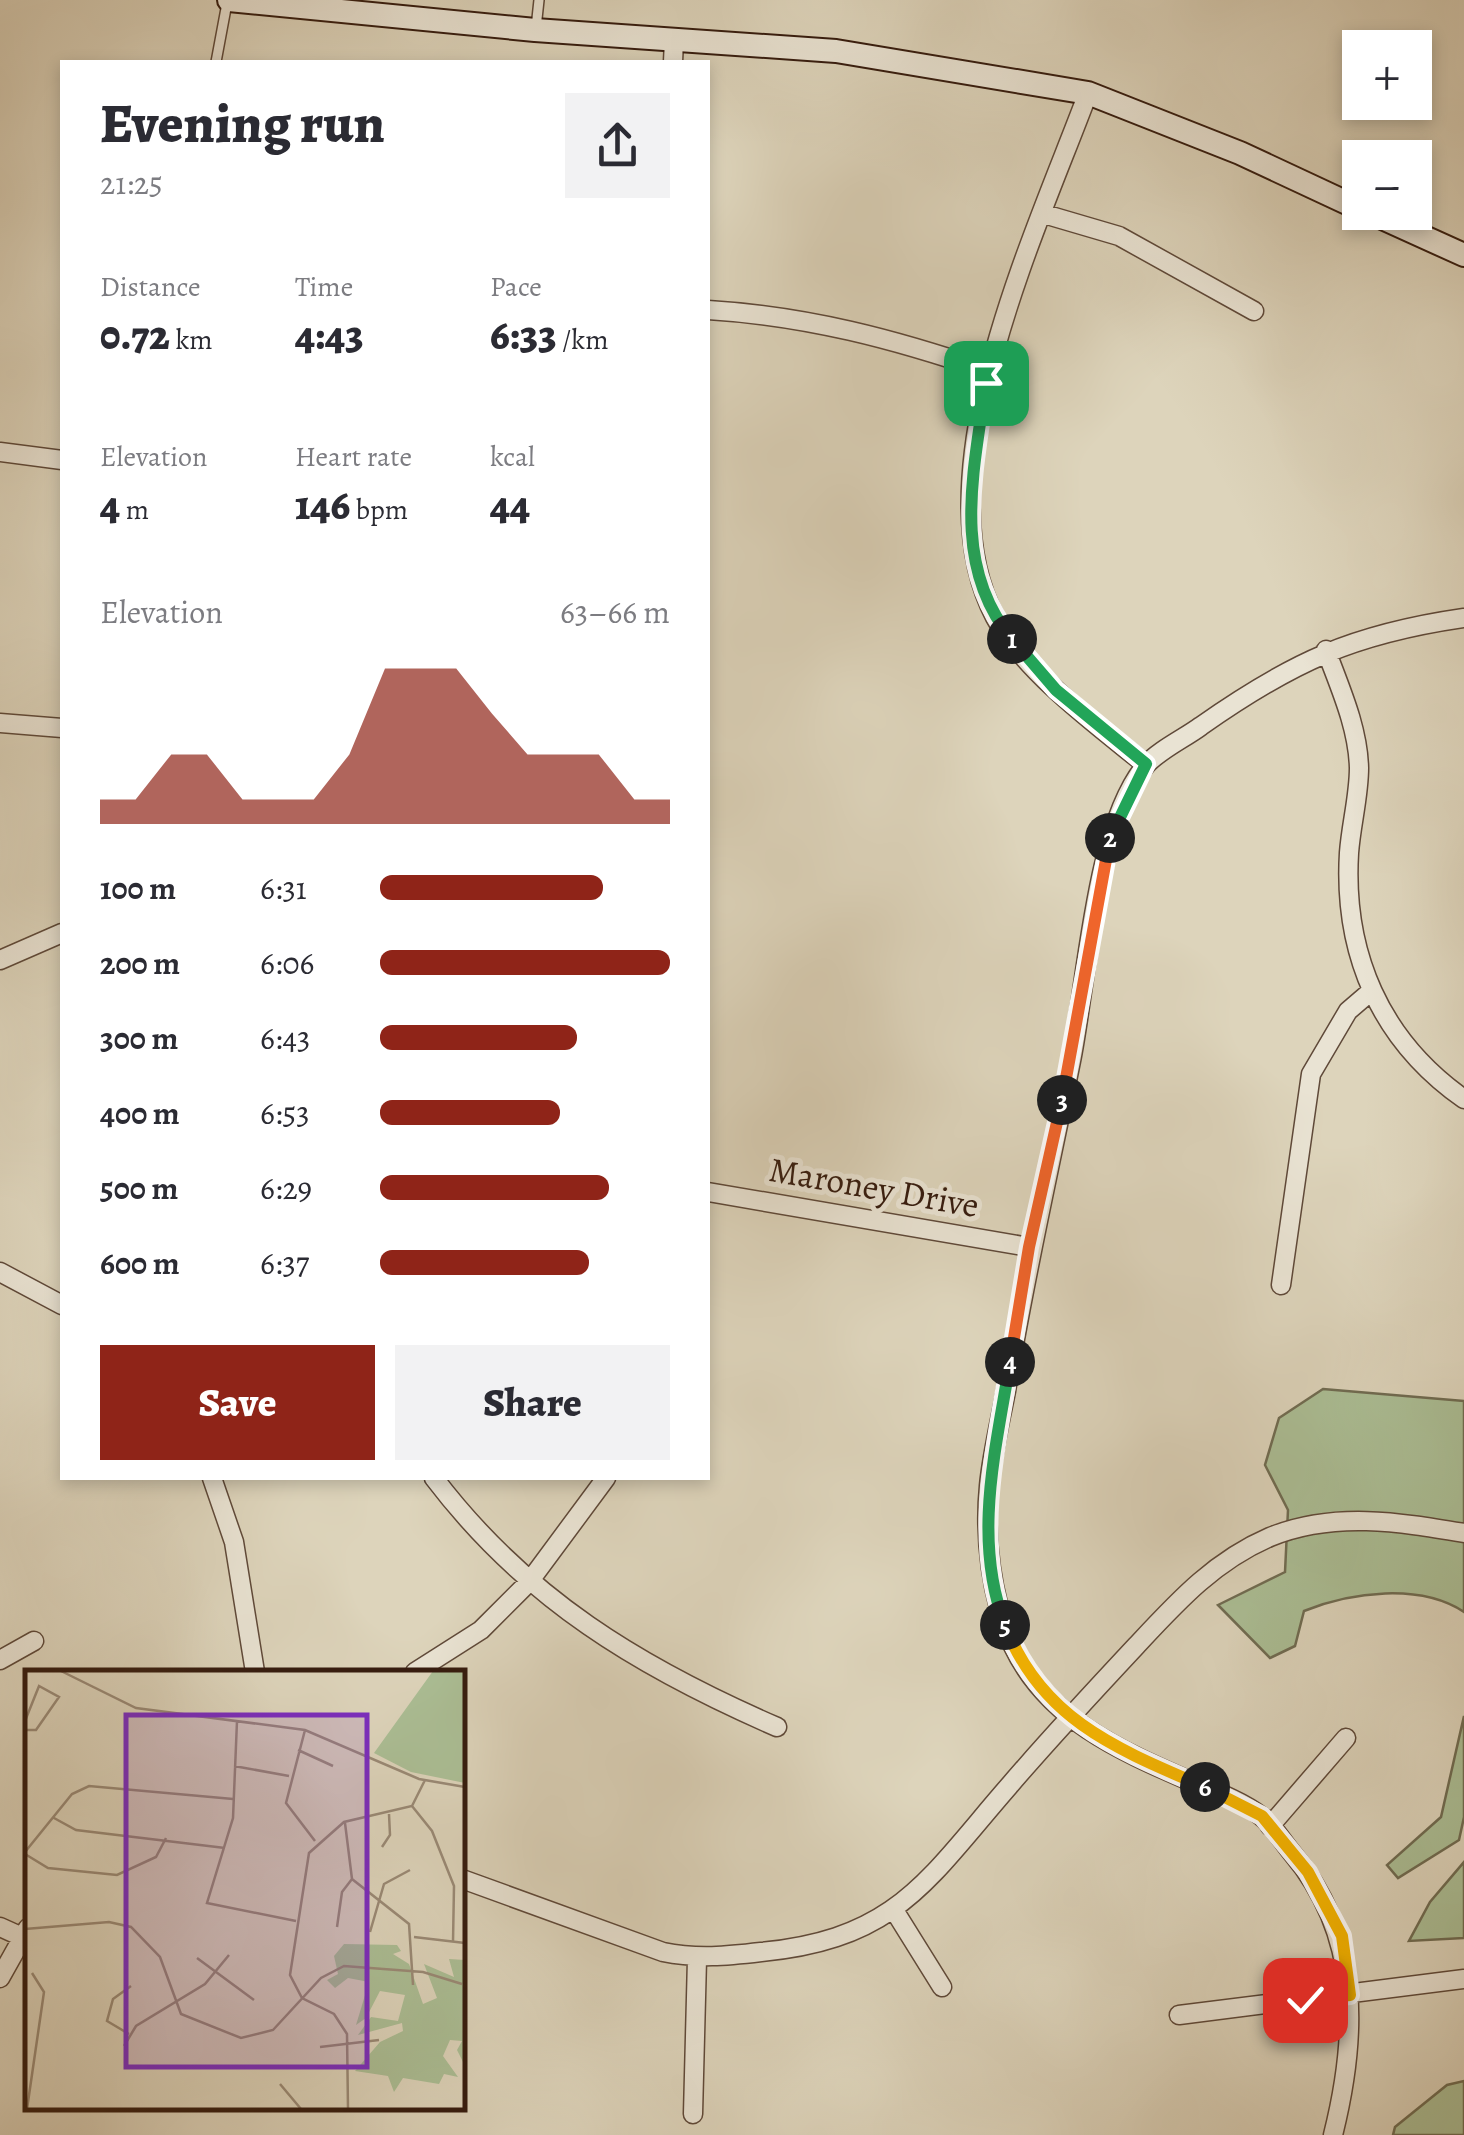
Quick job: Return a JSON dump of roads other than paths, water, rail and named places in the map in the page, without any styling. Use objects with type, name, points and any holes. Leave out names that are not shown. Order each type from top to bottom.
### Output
[{"type":"street","points":[[228,0],[535,30],[674,51],[836,51],[1088,93],[1240,153],[1342,200]]},
{"type":"street","points":[[1088,93],[988,371],[970,536],[996,619],[1056,690],[1146,764]]},
{"type":"street","points":[[1044,214],[1118,236],[1254,311]]},
{"type":"street","points":[[1409,230],[1464,255]]},
{"type":"street","points":[[710,310],[778,314],[839,325],[988,371]]},
{"type":"street","points":[[0,452],[60,460]]},
{"type":"street","points":[[1333,2135],[1340,2105],[1350,1995],[1342,1936],[1308,1872],[1262,1816],[1125,1752],[1068,1718],[1014,1649],[993,1576],[988,1486],[1029,1247],[1071,1061],[1111,835],[1146,764],[1262,683],[1326,650],[1399,627],[1464,618]]},
{"type":"street","points":[[1326,650],[1354,726],[1358,768],[1349,854],[1350,915],[1369,992],[1413,1054],[1464,1098]]},
{"type":"street","points":[[0,723],[60,728]]},
{"type":"street","points":[[0,960],[60,935]]},
{"type":"street","points":[[1281,1285],[1312,1074],[1348,1011],[1369,992]]},
{"type":"street","name":"Maroney Drive","points":[[710,1192],[1029,1247]]},
{"type":"street","points":[[0,1272],[60,1304]]},
{"type":"street","points":[[213,1480],[234,1542],[255,1670]]},
{"type":"street","points":[[436,1480],[469,1524],[529,1582],[630,1657],[778,1726]]},
{"type":"street","points":[[418,1670],[481,1630],[529,1582],[605,1480]]},
{"type":"street","points":[[465,1879],[663,1952],[698,1959],[788,1950],[845,1935],[894,1910],[958,1851],[1068,1718],[1184,1594],[1226,1558],[1258,1543],[1325,1523],[1380,1519],[1464,1534]]},
{"type":"street","points":[[0,1660],[34,1641]]},
{"type":"street","points":[[1270,1826],[1346,1738]]},
{"type":"street","points":[[894,1910],[942,1988]]},
{"type":"street","points":[[0,1926],[24,1932],[0,1978]]},
{"type":"street","points":[[693,2114],[698,1959]]},
{"type":"street","points":[[1179,2015],[1464,1980]]},
{"type":"lane","points":[[216,60],[228,0]]},
{"type":"lane","points":[[535,30],[540,0]]}]
